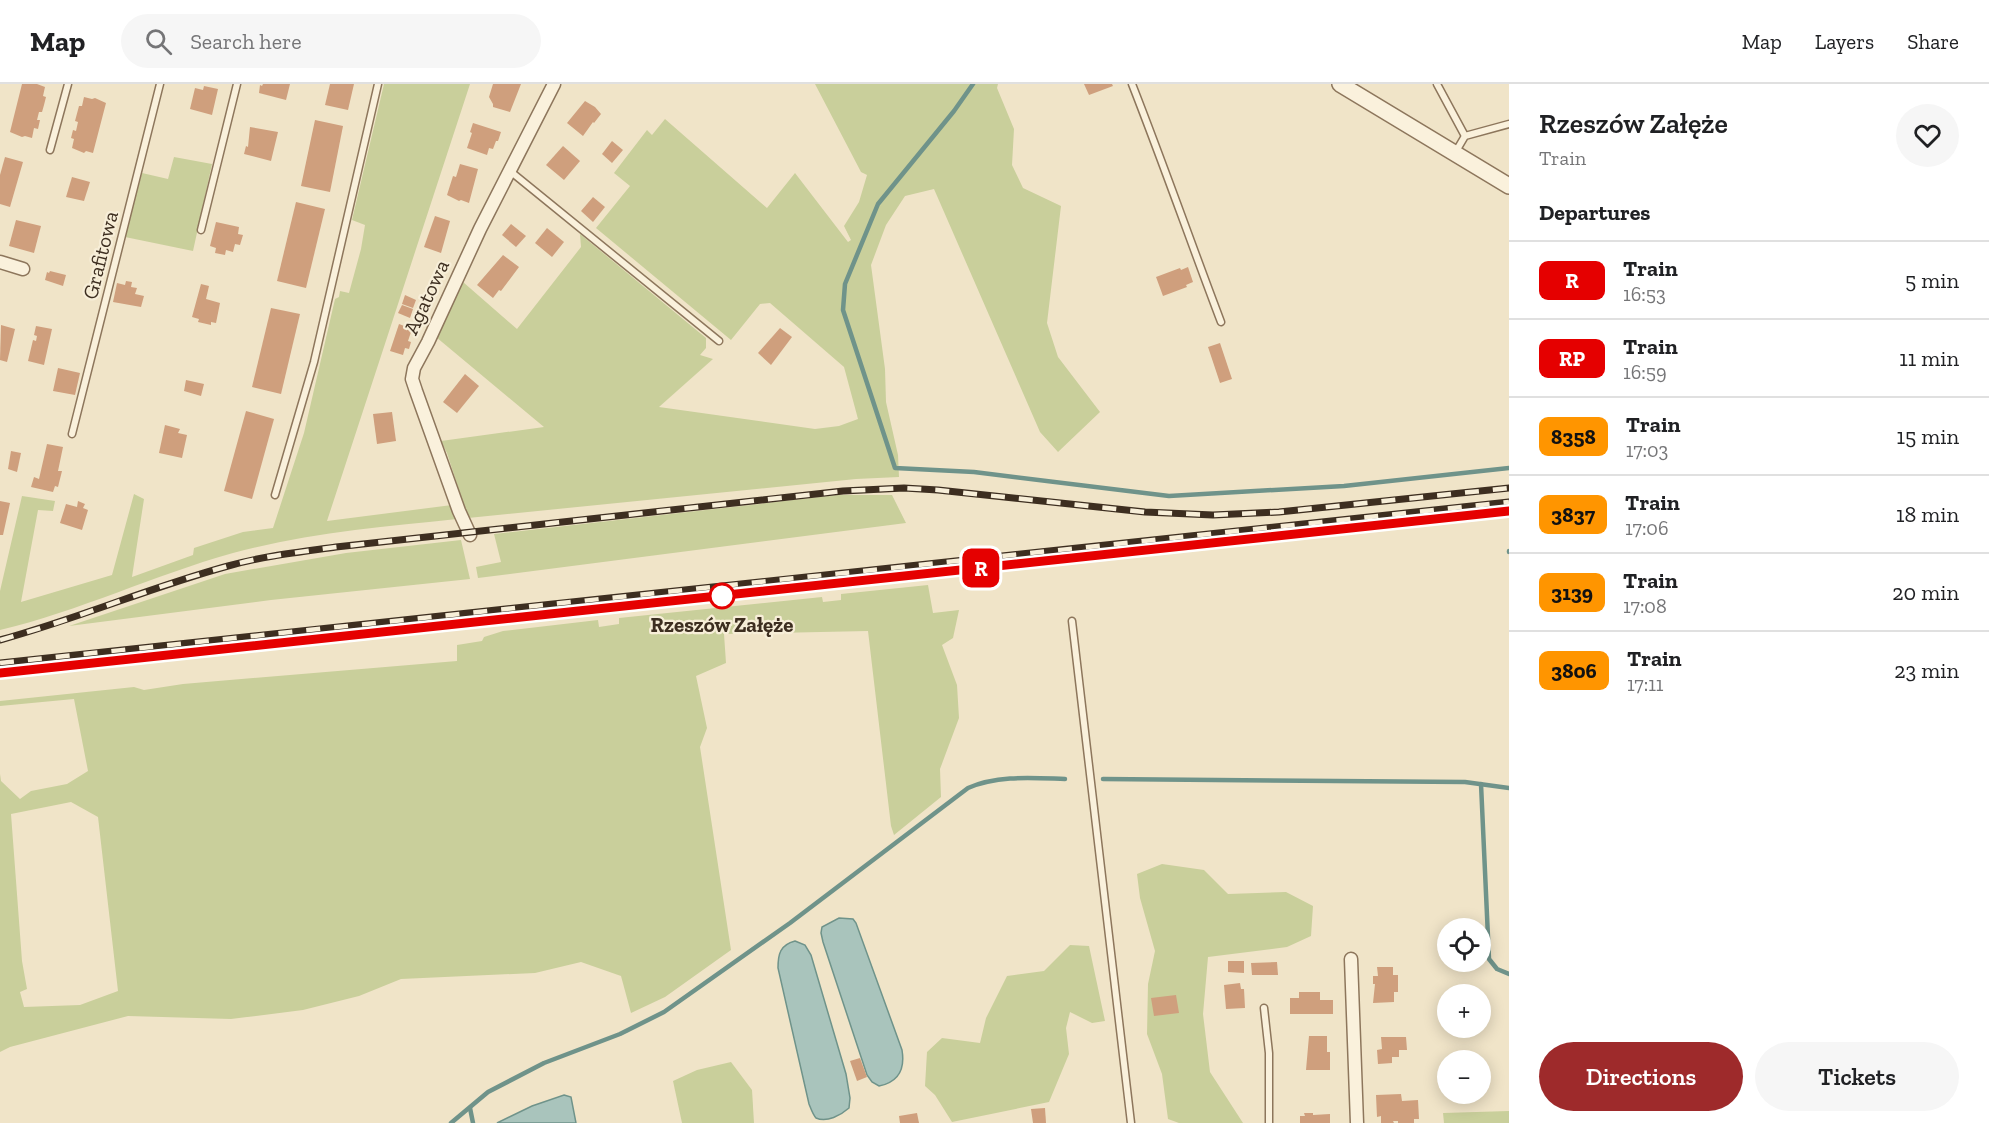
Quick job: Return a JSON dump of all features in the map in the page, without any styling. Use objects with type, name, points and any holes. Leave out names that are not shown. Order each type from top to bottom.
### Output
[{"type":"street","name":"Agatowa","points":[[470,535],[455,500],[412,379],[414,368],[554,84]]},
{"type":"street","points":[[1341,84],[1509,186]]},
{"type":"street","points":[[0,262],[23,269]]},
{"type":"street","points":[[1351,959],[1357,1123]]},
{"type":"lane","points":[[50,150],[68,84]]},
{"type":"lane","name":"Grafitowa","points":[[72,434],[160,84]]},
{"type":"lane","points":[[201,230],[237,84]]},
{"type":"lane","points":[[275,495],[314,362],[378,84]]},
{"type":"lane","points":[[1132,84],[1221,322]]},
{"type":"lane","points":[[1437,84],[1465,136]]},
{"type":"lane","points":[[1455,153],[1465,136],[1509,124]]},
{"type":"lane","points":[[510,170],[719,341]]},
{"type":"lane","points":[[1072,621],[1131,1123]]},
{"type":"lane","points":[[1264,1008],[1269,1053],[1269,1123]]},
{"type":"green space","points":[[384,84],[470,84],[327,521],[452,505],[457,519],[344,532],[261,546],[204,562],[59,613],[0,630],[0,591],[22,496],[55,501],[53,511],[38,510],[21,602],[112,575],[134,494],[144,499],[132,577],[193,555],[194,548],[243,532],[273,528],[304,433],[335,299],[339,297],[340,291],[349,293],[361,249],[365,225],[352,220]]},
{"type":"green space","points":[[815,84],[998,84],[997,88],[1014,129],[1012,165],[1023,188],[1061,206],[1047,323],[1058,357],[1100,412],[1058,452],[1040,432],[934,189],[905,196],[886,225],[871,265],[885,369],[886,402],[898,455],[899,477],[856,479],[468,518],[441,441],[544,427],[436,337],[463,282],[517,329],[581,247],[580,234],[706,338],[706,348],[700,355],[713,359],[659,407],[815,429],[839,426],[858,419],[844,367],[770,303],[760,304],[731,340],[596,228],[630,186],[614,173],[647,130],[652,135],[665,119],[767,208],[795,173],[848,242],[851,240],[844,226],[859,202],[867,175],[861,172]]},
{"type":"green space","points":[[174,157],[212,164],[193,251],[125,237],[142,173],[168,179]]},
{"type":"green space","points":[[838,495],[892,495],[906,523],[478,578],[476,567],[501,562],[494,534]]},
{"type":"green space","points":[[461,540],[470,579],[271,600],[69,626],[225,574],[346,553]]},
{"type":"green space","points":[[928,585],[933,613],[959,610],[953,638],[942,645],[957,685],[959,718],[940,769],[941,797],[894,835],[891,826],[868,631],[724,634],[726,663],[696,676],[707,728],[700,747],[731,950],[665,997],[631,1013],[621,976],[581,962],[535,973],[401,979],[359,996],[303,1010],[231,1019],[128,1016],[10,1047],[0,1052],[0,774],[1,781],[20,799],[31,791],[67,784],[88,771],[74,699],[0,706],[0,701],[134,687],[144,690],[183,684],[457,661],[457,645],[482,641],[484,637],[503,631],[598,620],[599,627],[619,624],[619,618],[822,597],[823,602],[841,600],[841,594]],"holes":[[[71,802],[98,817],[118,991],[80,1005],[24,1007],[20,992],[27,989],[22,961],[11,814]]]},
{"type":"green space","points":[[1162,864],[1204,870],[1228,894],[1286,892],[1313,906],[1311,936],[1287,947],[1208,957],[1203,1014],[1210,1072],[1243,1123],[1179,1123],[1168,1119],[1162,1074],[1147,1034],[1148,984],[1155,951],[1140,898],[1137,874]]},
{"type":"green space","points":[[1070,945],[1089,946],[1105,1021],[1092,1023],[1070,1012],[1066,1028],[1069,1054],[1049,1102],[952,1122],[935,1095],[925,1086],[927,1052],[942,1038],[980,1043],[986,1018],[1007,976],[1044,971]]},
{"type":"green space","points":[[731,1062],[752,1090],[754,1123],[682,1123],[673,1081],[697,1070]]},
{"type":"green space","points":[[1509,1111],[1509,1123],[1444,1123],[1443,1113]]},
{"type":"water","points":[[839,918],[853,919],[856,923],[902,1050],[901,1068],[896,1078],[879,1086],[867,1075],[823,942],[822,927]]},
{"type":"water","points":[[795,941],[805,945],[811,955],[846,1074],[850,1098],[849,1108],[829,1119],[816,1118],[809,1104],[778,968],[781,951],[786,945]]},
{"type":"water","points":[[564,1095],[571,1097],[576,1123],[497,1123],[532,1106]]},
{"type":"building","points":[[22,84],[37,84],[45,87],[43,96],[46,97],[37,120],[40,120],[38,129],[34,128],[32,138],[10,132]]},
{"type":"building","points":[[290,84],[286,100],[259,93],[260,85]]},
{"type":"building","points":[[330,84],[354,84],[348,110],[325,105]]},
{"type":"building","points":[[493,84],[521,84],[510,112],[493,107],[489,97]]},
{"type":"building","points":[[1084,84],[1112,84],[1113,86],[1089,95]]},
{"type":"building","points":[[204,86],[218,89],[212,115],[190,109],[195,88],[203,90]]},
{"type":"building","points":[[84,97],[95,98],[106,103],[93,153],[86,151],[84,153],[72,148],[74,139],[71,138],[78,122],[75,121]]},
{"type":"building","points":[[585,101],[601,114],[583,136],[567,123]]},
{"type":"building","points":[[315,120],[343,126],[330,192],[301,186]]},
{"type":"building","points":[[473,123],[501,132],[498,141],[493,149],[489,148],[487,155],[467,148]]},
{"type":"building","points":[[250,127],[278,132],[271,161],[244,154],[246,146],[248,147]]},
{"type":"building","points":[[612,141],[623,150],[612,163],[602,154]]},
{"type":"building","points":[[563,146],[580,161],[564,180],[546,165]]},
{"type":"building","points":[[5,157],[23,162],[10,207],[0,204],[0,175]]},
{"type":"building","points":[[460,164],[478,169],[469,203],[447,195],[453,176],[456,177]]},
{"type":"building","points":[[72,177],[90,182],[84,201],[66,197]]},
{"type":"building","points":[[593,197],[605,207],[593,222],[581,211]]},
{"type":"building","points":[[296,202],[325,209],[306,288],[277,281]]},
{"type":"building","points":[[435,216],[450,221],[441,253],[424,247]]},
{"type":"building","points":[[16,220],[41,226],[34,253],[9,246]]},
{"type":"building","points":[[216,222],[239,227],[238,234],[243,235],[240,245],[235,244],[233,252],[226,250],[225,255],[215,253],[216,248],[210,246]]},
{"type":"building","points":[[511,224],[526,236],[516,247],[502,235]]},
{"type":"building","points":[[547,228],[564,242],[552,257],[535,243]]},
{"type":"building","points":[[503,255],[519,267],[493,298],[477,285]]},
{"type":"building","points":[[1188,267],[1193,282],[1186,285],[1187,287],[1163,296],[1156,277]]},
{"type":"building","points":[[47,272],[66,275],[63,286],[45,280]]},
{"type":"building","points":[[126,281],[132,282],[131,287],[137,288],[135,294],[144,296],[141,307],[113,302],[117,283],[125,285]]},
{"type":"building","points":[[201,284],[209,286],[206,299],[220,303],[216,323],[211,322],[211,325],[198,322],[199,319],[192,317]]},
{"type":"building","points":[[405,295],[416,300],[413,308],[402,304]]},
{"type":"building","points":[[402,305],[413,309],[410,318],[398,313]]},
{"type":"building","points":[[271,308],[300,314],[281,394],[252,387]]},
{"type":"building","points":[[399,324],[412,329],[408,341],[411,342],[409,349],[405,348],[403,355],[390,351]]},
{"type":"building","points":[[1,325],[15,329],[7,362],[0,360]]},
{"type":"building","points":[[36,326],[52,329],[44,365],[28,361],[33,340],[36,341],[37,336],[34,335]]},
{"type":"building","points":[[780,328],[792,337],[771,365],[758,353]]},
{"type":"building","points":[[1220,343],[1232,379],[1220,383],[1208,347]]},
{"type":"building","points":[[58,368],[80,373],[75,395],[53,391]]},
{"type":"building","points":[[465,374],[479,386],[457,413],[443,402]]},
{"type":"building","points":[[186,380],[204,384],[201,396],[184,391]]},
{"type":"building","points":[[246,411],[274,419],[252,499],[224,491]]},
{"type":"building","points":[[392,412],[396,441],[377,444],[373,414]]},
{"type":"building","points":[[165,425],[180,429],[178,433],[187,435],[182,458],[159,453]]},
{"type":"building","points":[[47,444],[63,447],[58,471],[62,471],[58,487],[55,486],[53,492],[31,487],[34,477],[39,479]]},
{"type":"building","points":[[11,451],[21,453],[17,472],[8,469]]},
{"type":"building","points":[[0,501],[10,503],[3,535],[0,535]]},
{"type":"building","points":[[78,501],[85,504],[83,508],[88,510],[82,530],[60,523],[66,504],[77,507]]},
{"type":"building","points":[[1228,961],[1244,961],[1244,973],[1228,972]]},
{"type":"building","points":[[1277,962],[1278,975],[1252,975],[1251,963]]},
{"type":"building","points":[[1377,967],[1393,967],[1393,975],[1398,975],[1398,992],[1394,992],[1394,1002],[1373,1003],[1375,984],[1373,984],[1373,976],[1378,976]]},
{"type":"building","points":[[1240,983],[1241,989],[1244,989],[1245,1008],[1226,1009],[1224,985]]},
{"type":"building","points":[[1299,992],[1320,992],[1320,1000],[1333,1000],[1333,1014],[1290,1014],[1290,998],[1299,998]]},
{"type":"building","points":[[1176,995],[1179,1013],[1154,1016],[1151,998]]},
{"type":"building","points":[[1309,1036],[1327,1036],[1330,1070],[1306,1070]]},
{"type":"building","points":[[1381,1037],[1406,1037],[1407,1050],[1399,1050],[1399,1057],[1392,1057],[1392,1063],[1378,1064],[1377,1050],[1382,1049]]},
{"type":"building","points":[[860,1058],[867,1077],[857,1081],[850,1061]]},
{"type":"building","points":[[1401,1094],[1402,1101],[1418,1100],[1419,1119],[1414,1119],[1414,1123],[1393,1121],[1394,1123],[1381,1123],[1381,1116],[1377,1117],[1376,1095]]},
{"type":"building","points":[[1045,1108],[1046,1123],[1033,1123],[1031,1109]]},
{"type":"building","points":[[917,1113],[919,1123],[900,1123],[899,1116]]},
{"type":"building","points":[[1304,1113],[1330,1114],[1330,1123],[1300,1123],[1300,1116],[1305,1116]]},
{"type":"waterway","points":[[973,84],[954,111],[878,204],[845,284],[843,310],[895,468],[974,472],[1169,496],[1344,486],[1509,468]]},
{"type":"waterway","points":[[451,1123],[488,1092],[544,1063],[620,1034],[664,1012],[790,923],[968,788],[1003,779],[1065,779]]},
{"type":"waterway","points":[[1103,779],[1465,782],[1509,788]]},
{"type":"waterway","points":[[1481,784],[1489,959],[1497,969],[1509,974]]},
{"type":"waterway","points":[[470,1108],[473,1123]]},
{"type":"railway","points":[[0,640],[57,623],[199,574],[268,557],[336,547],[843,491],[904,488],[938,490],[1145,512],[1213,515],[1279,512],[1509,488]]},
{"type":"railway","points":[[0,663],[1509,502]]},
{"type":"railway","points":[[0,673],[1509,511]]},
{"type":"train","name":"R","points":[[0,673],[1509,511]]},
{"type":"place","name":"Rzeszów Załęże","points":[[722,596]]}]
